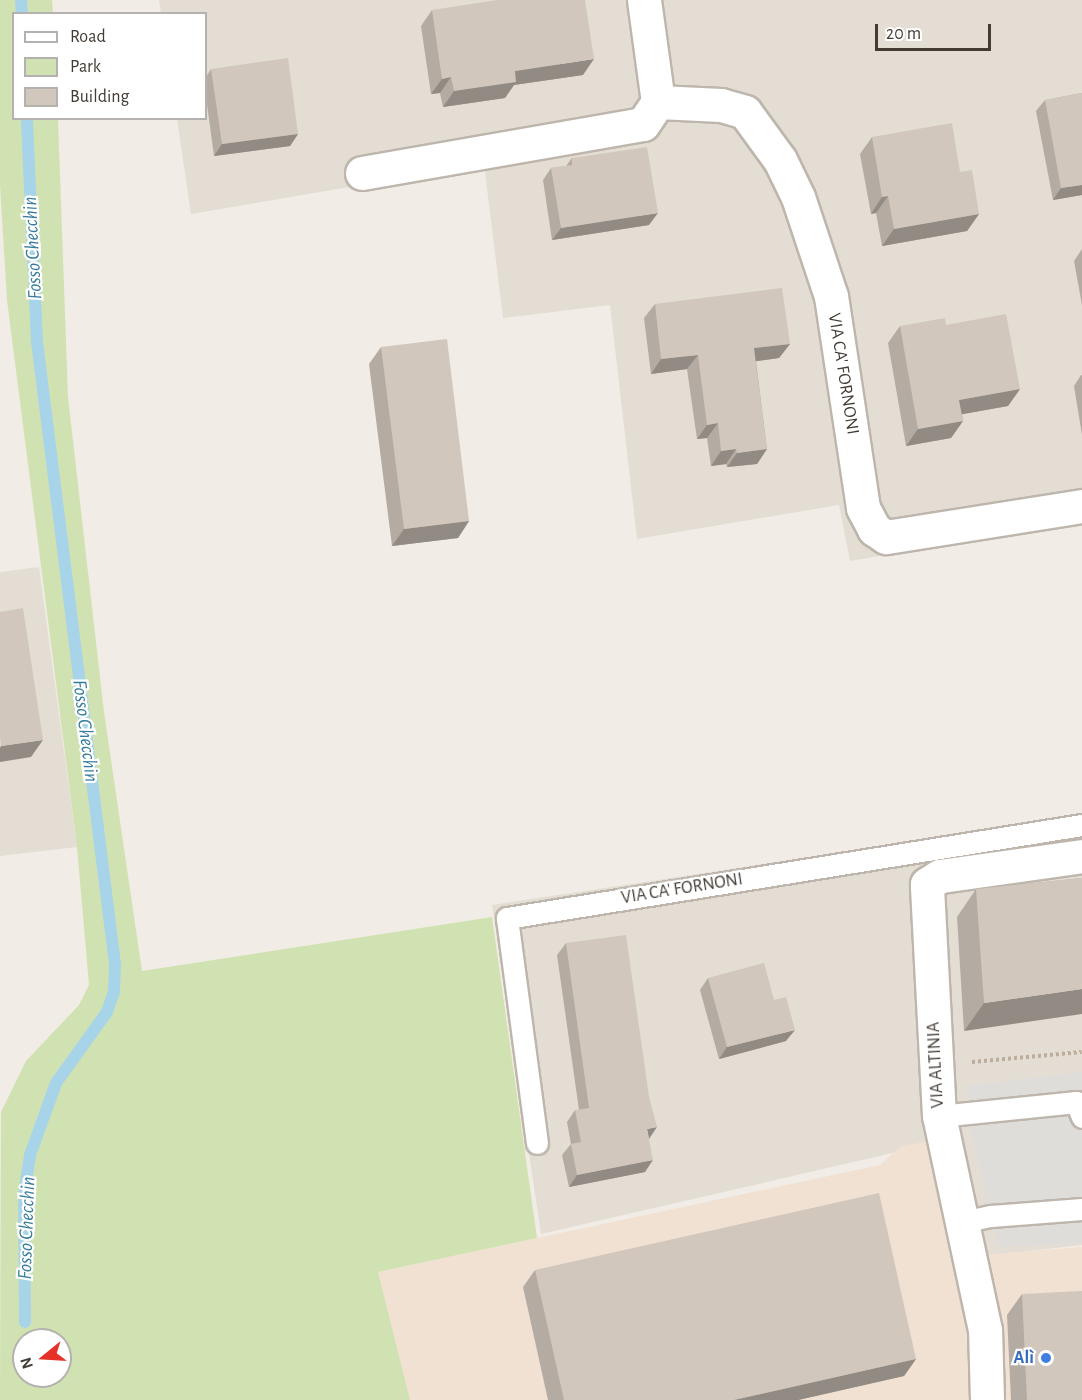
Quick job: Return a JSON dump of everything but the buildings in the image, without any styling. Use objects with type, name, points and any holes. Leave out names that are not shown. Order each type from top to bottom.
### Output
[{"type":"street","points":[[362,173],[643,124],[658,102],[644,0]]},
{"type":"street","name":"VIA CA' FORNONI","points":[[658,102],[721,105],[745,112],[780,160],[815,242],[831,296],[863,508],[874,529],[886,537],[1082,506]]},
{"type":"street","name":"VIA ALTINIA","points":[[987,1400],[985,1330],[939,1116],[927,884],[940,876],[1082,856]]},
{"type":"lane","name":"VIA CA' FORNONI","points":[[537,1143],[507,918],[1082,825]]},
{"type":"lane","points":[[939,1116],[1076,1102],[1082,1117]]},
{"type":"lane","points":[[962,1222],[991,1216],[1082,1209]]},
{"type":"path","points":[[968,1062],[1082,1052]]},
{"type":"shaded area","points":[[159,0],[1082,0],[1082,522],[850,561],[839,505],[637,539],[610,305],[503,318],[484,164],[191,214],[177,120],[207,120],[207,12],[161,12]]},
{"type":"shaded area","points":[[39,567],[77,847],[0,856],[0,572]]},
{"type":"shaded area","points":[[1082,816],[1082,1245],[985,1256],[958,1138],[541,1234],[492,905]]},
{"type":"shaded area","points":[[1082,1072],[1082,1243],[998,1247],[967,1113],[966,1086]]},
{"type":"shaded area","points":[[956,1137],[981,1255],[1082,1247],[1082,1400],[410,1400],[378,1272],[880,1165],[901,1146]]},
{"type":"green space","points":[[0,0],[52,0],[53,12],[12,12],[12,120],[58,120],[68,397],[104,712],[142,971],[492,917],[537,1238],[378,1272],[410,1400],[0,1400],[1,1112],[26,1061],[79,1005],[89,985],[77,847],[7,300],[0,185]]},
{"type":"waterway","name":"Fosso Checchin","points":[[21,0],[22,12]]},
{"type":"waterway","name":"Fosso Checchin","points":[[25,1322],[24,1194],[30,1155],[56,1083],[107,1012],[114,992],[115,964],[37,342],[27,120]]},
{"type":"place","name":"Alì","points":[[1046,1358]]}]
